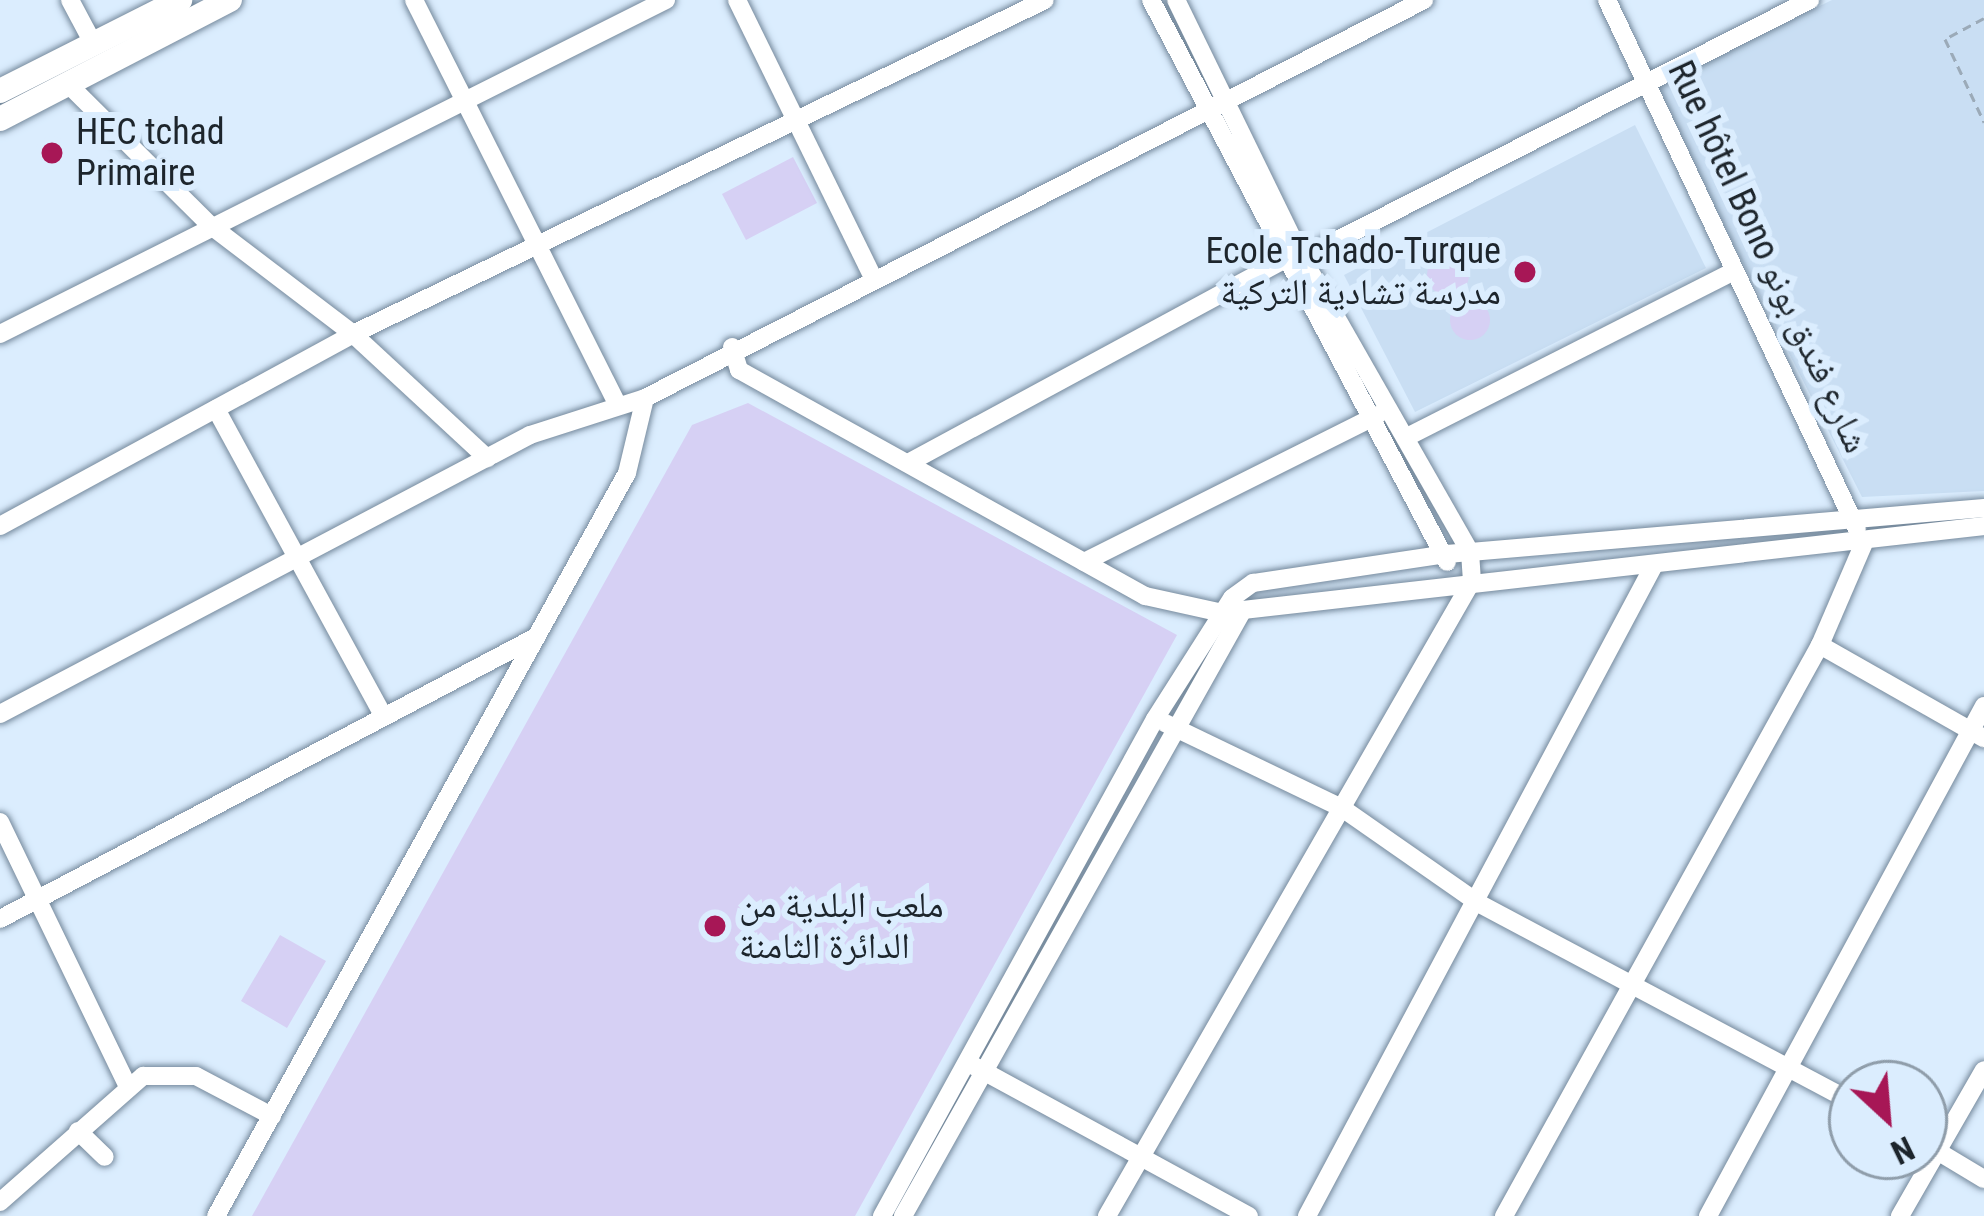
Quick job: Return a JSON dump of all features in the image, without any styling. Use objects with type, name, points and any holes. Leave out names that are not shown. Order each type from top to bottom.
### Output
[{"type":"main road","points":[[0,91],[181,0]]},
{"type":"main road","points":[[0,119],[230,0]]},
{"type":"street","points":[[70,0],[93,43]]},
{"type":"street","points":[[414,0],[546,246],[615,400]]},
{"type":"street","points":[[0,334],[666,0]]},
{"type":"street","points":[[737,0],[872,273]]},
{"type":"street","points":[[0,526],[353,334],[546,246],[1045,0]]},
{"type":"street","points":[[1151,0],[1377,415],[1460,585]]},
{"type":"street","points":[[1107,1216],[1342,808],[1460,585],[1470,552],[1409,436],[1293,259],[1226,99],[1176,0]]},
{"type":"street","points":[[0,714],[487,458],[615,400],[645,398],[872,273],[1424,0]]},
{"type":"street","name":"Rue hôtel Bono شارع فندق بونو","points":[[1607,0],[1654,83],[1734,271],[1862,544]]},
{"type":"street","points":[[910,462],[1293,259],[1654,83],[1810,0]]},
{"type":"street","points":[[68,84],[210,225],[353,334],[487,458]]},
{"type":"street","points":[[1409,436],[1734,271]]},
{"type":"street","points":[[732,347],[739,370],[1084,562],[1179,611],[1222,613]]},
{"type":"street","points":[[216,1216],[627,472],[645,398]]},
{"type":"street","points":[[216,409],[382,714]]},
{"type":"street","points":[[1084,562],[1377,415]]},
{"type":"street","points":[[903,1216],[976,1067],[1222,613],[1253,583],[1447,554],[1984,508]]},
{"type":"street","points":[[1164,723],[1243,610],[1862,544],[1984,526]]},
{"type":"street","points":[[1504,1216],[1820,645],[1862,544]]},
{"type":"street","points":[[1307,1216],[1478,903],[1654,565]]},
{"type":"street","points":[[0,919],[536,637]]},
{"type":"street","points":[[1820,645],[1977,734]]},
{"type":"street","points":[[1708,1216],[1977,734],[1984,706]]},
{"type":"street","points":[[1164,723],[1342,808],[1478,903],[1828,1088]]},
{"type":"street","points":[[0,822],[127,1085]]},
{"type":"street","points":[[976,1067],[1249,1216]]},
{"type":"street","points":[[882,1216],[976,1067]]},
{"type":"street","points":[[1948,1121],[1984,1070]]},
{"type":"street","points":[[0,1202],[127,1085],[178,1072],[272,1117]]},
{"type":"street","points":[[78,1131],[105,1157]]},
{"type":"street","points":[[1948,1158],[1984,1179]]},
{"type":"street","points":[[0,1170],[16,1188]]},
{"type":"street","points":[[1900,1216],[1916,1180]]},
{"type":"path","points":[[1984,18],[1945,39],[1984,122]]},
{"type":"shaded area","points":[[1832,0],[1984,0],[1984,491],[1862,497],[1654,87]]},
{"type":"shaded area","name":"Ecole Tchado-Turque مدرسة تشادية التركية","points":[[1635,125],[1706,268],[1415,412],[1344,275]]},
{"type":"shaded area","points":[[793,157],[817,203],[746,240],[722,194]]},
{"type":"shaded area","points":[[1448,254],[1463,260],[1469,275],[1463,290],[1448,296],[1433,290],[1427,275],[1433,260]]},
{"type":"shaded area","points":[[1470,300],[1484,306],[1490,320],[1484,334],[1470,340],[1456,334],[1450,320],[1456,306]]},
{"type":"shaded area","name":"ملعب البلدية من الدائرة الثامنة","points":[[748,403],[1177,635],[855,1216],[252,1216],[692,425]]},
{"type":"shaded area","points":[[280,935],[326,961],[287,1028],[241,1001]]},
{"type":"place","name":"HEC tchad Primaire","points":[[52,153]]},
{"type":"place","name":"Ecole Tchado-Turque مدرسة تشادية التركية","points":[[1525,272]]},
{"type":"place","name":"ملعب البلدية من الدائرة الثامنة","points":[[715,926]]}]
